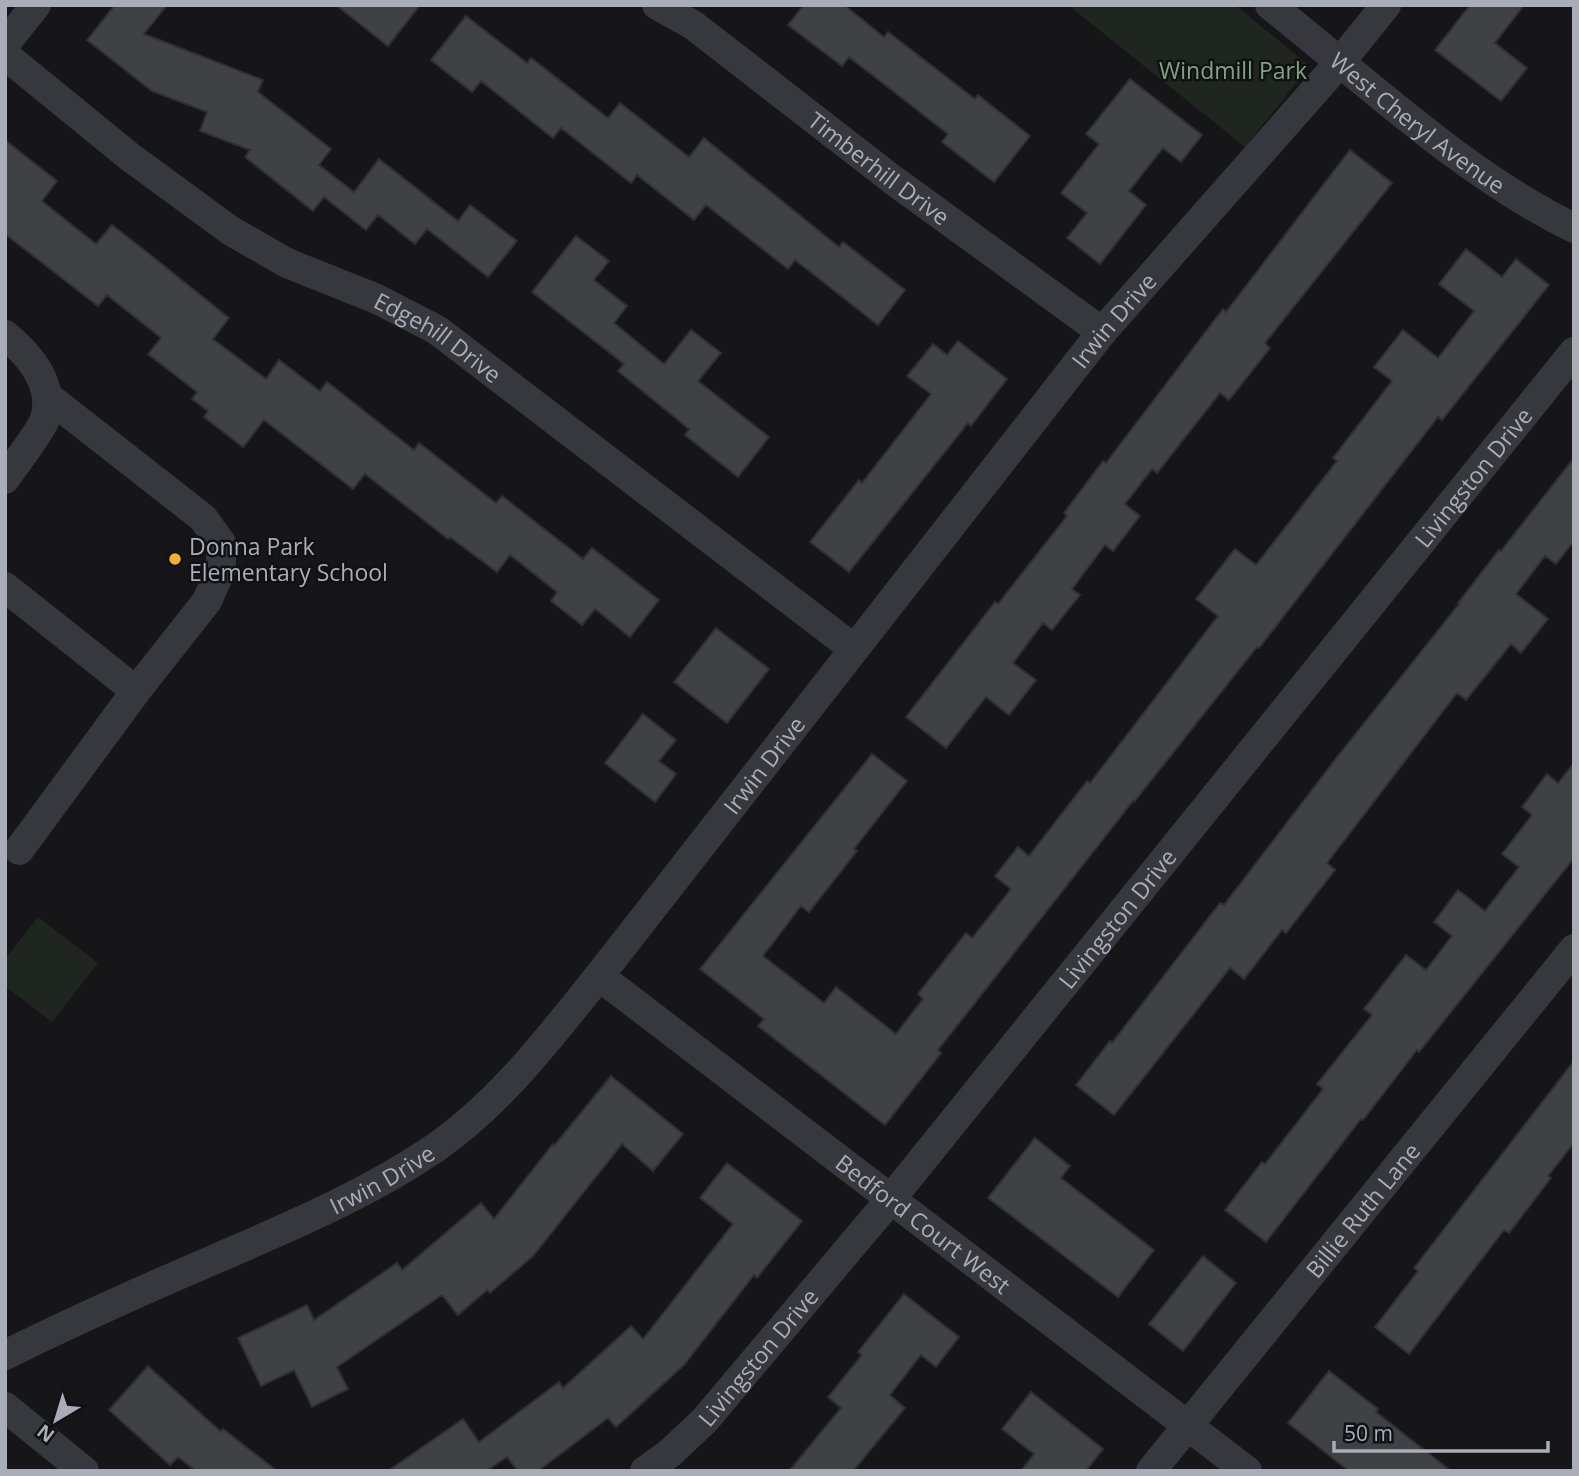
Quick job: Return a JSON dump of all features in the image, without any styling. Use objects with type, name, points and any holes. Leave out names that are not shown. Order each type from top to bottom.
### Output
[{"type":"street","points":[[5,44],[36,5]]},
{"type":"street","name":"Timberhill Drive","points":[[657,5],[693,25],[893,180],[1102,332]]},
{"type":"street","name":"West Cheryl Avenue","points":[[1270,5],[1486,177],[1544,214],[1574,229]]},
{"type":"street","name":"Irwin Drive","points":[[5,1355],[92,1311],[303,1221],[376,1185],[436,1147],[480,1112],[526,1067],[599,976],[1102,332],[1341,61],[1386,5]]},
{"type":"street","name":"Edgehill Drive","points":[[5,55],[130,157],[231,231],[288,263],[377,299],[437,330],[854,649]]},
{"type":"street","points":[[5,335],[23,350],[42,379],[47,396],[44,420],[5,479]]},
{"type":"street","name":"Livingston Drive","points":[[645,1471],[670,1453],[705,1420],[890,1199],[1574,352]]},
{"type":"street","points":[[19,850],[136,691],[207,601],[221,569],[220,543],[203,518],[47,396]]},
{"type":"street","points":[[5,587],[136,691]]},
{"type":"street","name":"Billie Ruth Lane","points":[[1151,1471],[1574,949]]},
{"type":"street","name":"Bedford Court West","points":[[599,976],[1247,1471]]},
{"type":"street","points":[[5,1407],[84,1471]]},
{"type":"green space","name":"Windmill Park","points":[[1068,5],[1235,5],[1310,66],[1245,147]]},
{"type":"green space","points":[[38,917],[98,963],[52,1022],[5,986],[5,959]]},
{"type":"building","points":[[115,5],[167,5],[144,34],[263,80],[258,92],[331,149],[319,165],[354,192],[379,159],[458,221],[470,205],[517,241],[488,277],[427,229],[415,244],[378,215],[366,230],[324,197],[313,211],[245,157],[250,150],[200,131],[207,112],[152,91],[87,40]]},
{"type":"building","points":[[336,5],[420,5],[388,46]]},
{"type":"building","points":[[804,5],[844,5],[884,37],[888,32],[975,99],[978,95],[1030,136],[994,182],[942,142],[948,134],[849,57],[842,66],[788,25]]},
{"type":"building","points":[[1470,5],[1524,5],[1495,43],[1527,68],[1501,101],[1435,50]]},
{"type":"building","points":[[466,16],[527,63],[531,58],[608,118],[620,103],[689,157],[704,138],[839,247],[843,242],[905,290],[878,325],[795,260],[788,269],[706,205],[694,220],[637,175],[631,183],[561,128],[553,138],[481,81],[472,92],[431,60]]},
{"type":"building","points":[[1130,79],[1202,135],[1181,162],[1163,148],[1129,191],[1146,205],[1100,264],[1067,238],[1087,213],[1061,193],[1099,144],[1086,134]]},
{"type":"building","points":[[5,140],[57,181],[42,201],[96,244],[112,225],[229,318],[213,339],[266,379],[279,360],[320,391],[327,382],[414,450],[419,443],[496,503],[502,496],[583,559],[592,548],[659,600],[630,637],[595,609],[582,625],[551,601],[557,592],[510,555],[497,572],[450,537],[448,539],[365,474],[353,489],[264,420],[243,447],[204,417],[208,411],[192,399],[197,392],[148,354],[161,338],[107,295],[98,306],[5,234]]},
{"type":"building","points":[[1350,150],[1392,183],[1265,343],[1270,348],[1229,400],[1220,393],[1157,473],[1152,469],[1125,504],[1140,516],[1113,551],[1105,545],[1072,589],[1080,595],[1052,630],[1043,623],[1013,663],[1036,680],[1009,715],[986,697],[946,748],[906,717],[995,602],[998,604],[1067,516],[1064,513],[1103,461],[1106,463],[1223,309],[1226,312]]},
{"type":"building","points":[[576,236],[609,261],[594,280],[627,306],[614,323],[664,364],[691,330],[721,353],[698,381],[769,437],[738,477],[685,435],[689,429],[618,371],[624,364],[532,292]]},
{"type":"building","points":[[1466,249],[1502,277],[1516,259],[1549,285],[1442,420],[1438,417],[1259,648],[1257,647],[1133,801],[938,1050],[941,1053],[885,1125],[758,1026],[764,1019],[700,969],[872,754],[907,781],[809,912],[801,906],[763,956],[824,1003],[836,987],[896,1034],[923,999],[918,994],[966,933],[972,938],[1011,889],[995,876],[1018,847],[1029,856],[1087,781],[1090,783],[1218,616],[1196,599],[1235,549],[1256,565],[1337,461],[1333,458],[1392,381],[1374,367],[1403,330],[1438,358],[1474,311],[1439,284]]},
{"type":"building","points":[[958,341],[1007,379],[971,426],[968,423],[849,572],[810,542],[859,480],[862,483],[931,394],[907,376],[933,344],[947,355]]},
{"type":"building","points":[[1574,458],[1574,541],[1556,564],[1545,556],[1516,594],[1548,619],[1521,653],[1511,644],[1466,700],[1457,693],[1327,863],[1335,870],[1286,933],[1282,930],[1244,979],[1230,968],[1114,1115],[1076,1085],[1110,1041],[1112,1043],[1220,903],[1224,905],[1499,550],[1501,551]]},
{"type":"building","points":[[716,628],[769,669],[727,723],[674,682]]},
{"type":"building","points":[[643,714],[676,740],[659,761],[676,774],[655,802],[605,763]]},
{"type":"building","points":[[1574,763],[1574,858],[1419,1052],[1417,1050],[1363,1120],[1361,1119],[1266,1242],[1225,1210],[1262,1162],[1265,1164],[1323,1089],[1317,1084],[1372,1015],[1364,1009],[1406,955],[1426,970],[1452,936],[1434,922],[1458,890],[1485,911],[1519,867],[1502,854],[1532,815],[1522,807],[1547,774],[1558,783]]},
{"type":"building","points":[[1574,1061],[1574,1143],[1509,1233],[1504,1230],[1409,1354],[1375,1327],[1418,1271],[1414,1268]]},
{"type":"building","points":[[611,1076],[683,1134],[653,1171],[622,1144],[533,1256],[490,1293],[487,1290],[458,1315],[442,1295],[337,1367],[348,1389],[312,1407],[294,1370],[261,1386],[238,1338],[307,1305],[314,1320],[397,1263],[402,1270],[481,1203],[494,1219]]},
{"type":"building","points":[[1035,1138],[1070,1166],[1061,1178],[1154,1250],[1118,1297],[988,1198]]},
{"type":"building","points":[[727,1163],[802,1221],[757,1278],[754,1275],[684,1365],[616,1427],[608,1418],[538,1471],[518,1471],[507,1457],[486,1471],[388,1471],[463,1419],[479,1442],[559,1382],[563,1388],[631,1326],[643,1339],[733,1224],[700,1198]]},
{"type":"building","points":[[1203,1256],[1236,1283],[1183,1351],[1149,1324]]},
{"type":"building","points":[[904,1294],[959,1337],[936,1367],[921,1355],[890,1395],[905,1408],[853,1471],[789,1471],[841,1408],[828,1397],[862,1355],[858,1352]]},
{"type":"building","points":[[148,1366],[221,1432],[223,1429],[277,1471],[196,1471],[178,1457],[170,1465],[109,1410]]},
{"type":"building","points":[[1329,1371],[1451,1471],[1349,1471],[1288,1423]]},
{"type":"building","points":[[1031,1392],[1103,1449],[1086,1471],[1021,1471],[1034,1454],[1002,1429]]},
{"type":"place","name":"Donna Park Elementary School","points":[[175,559]]}]
